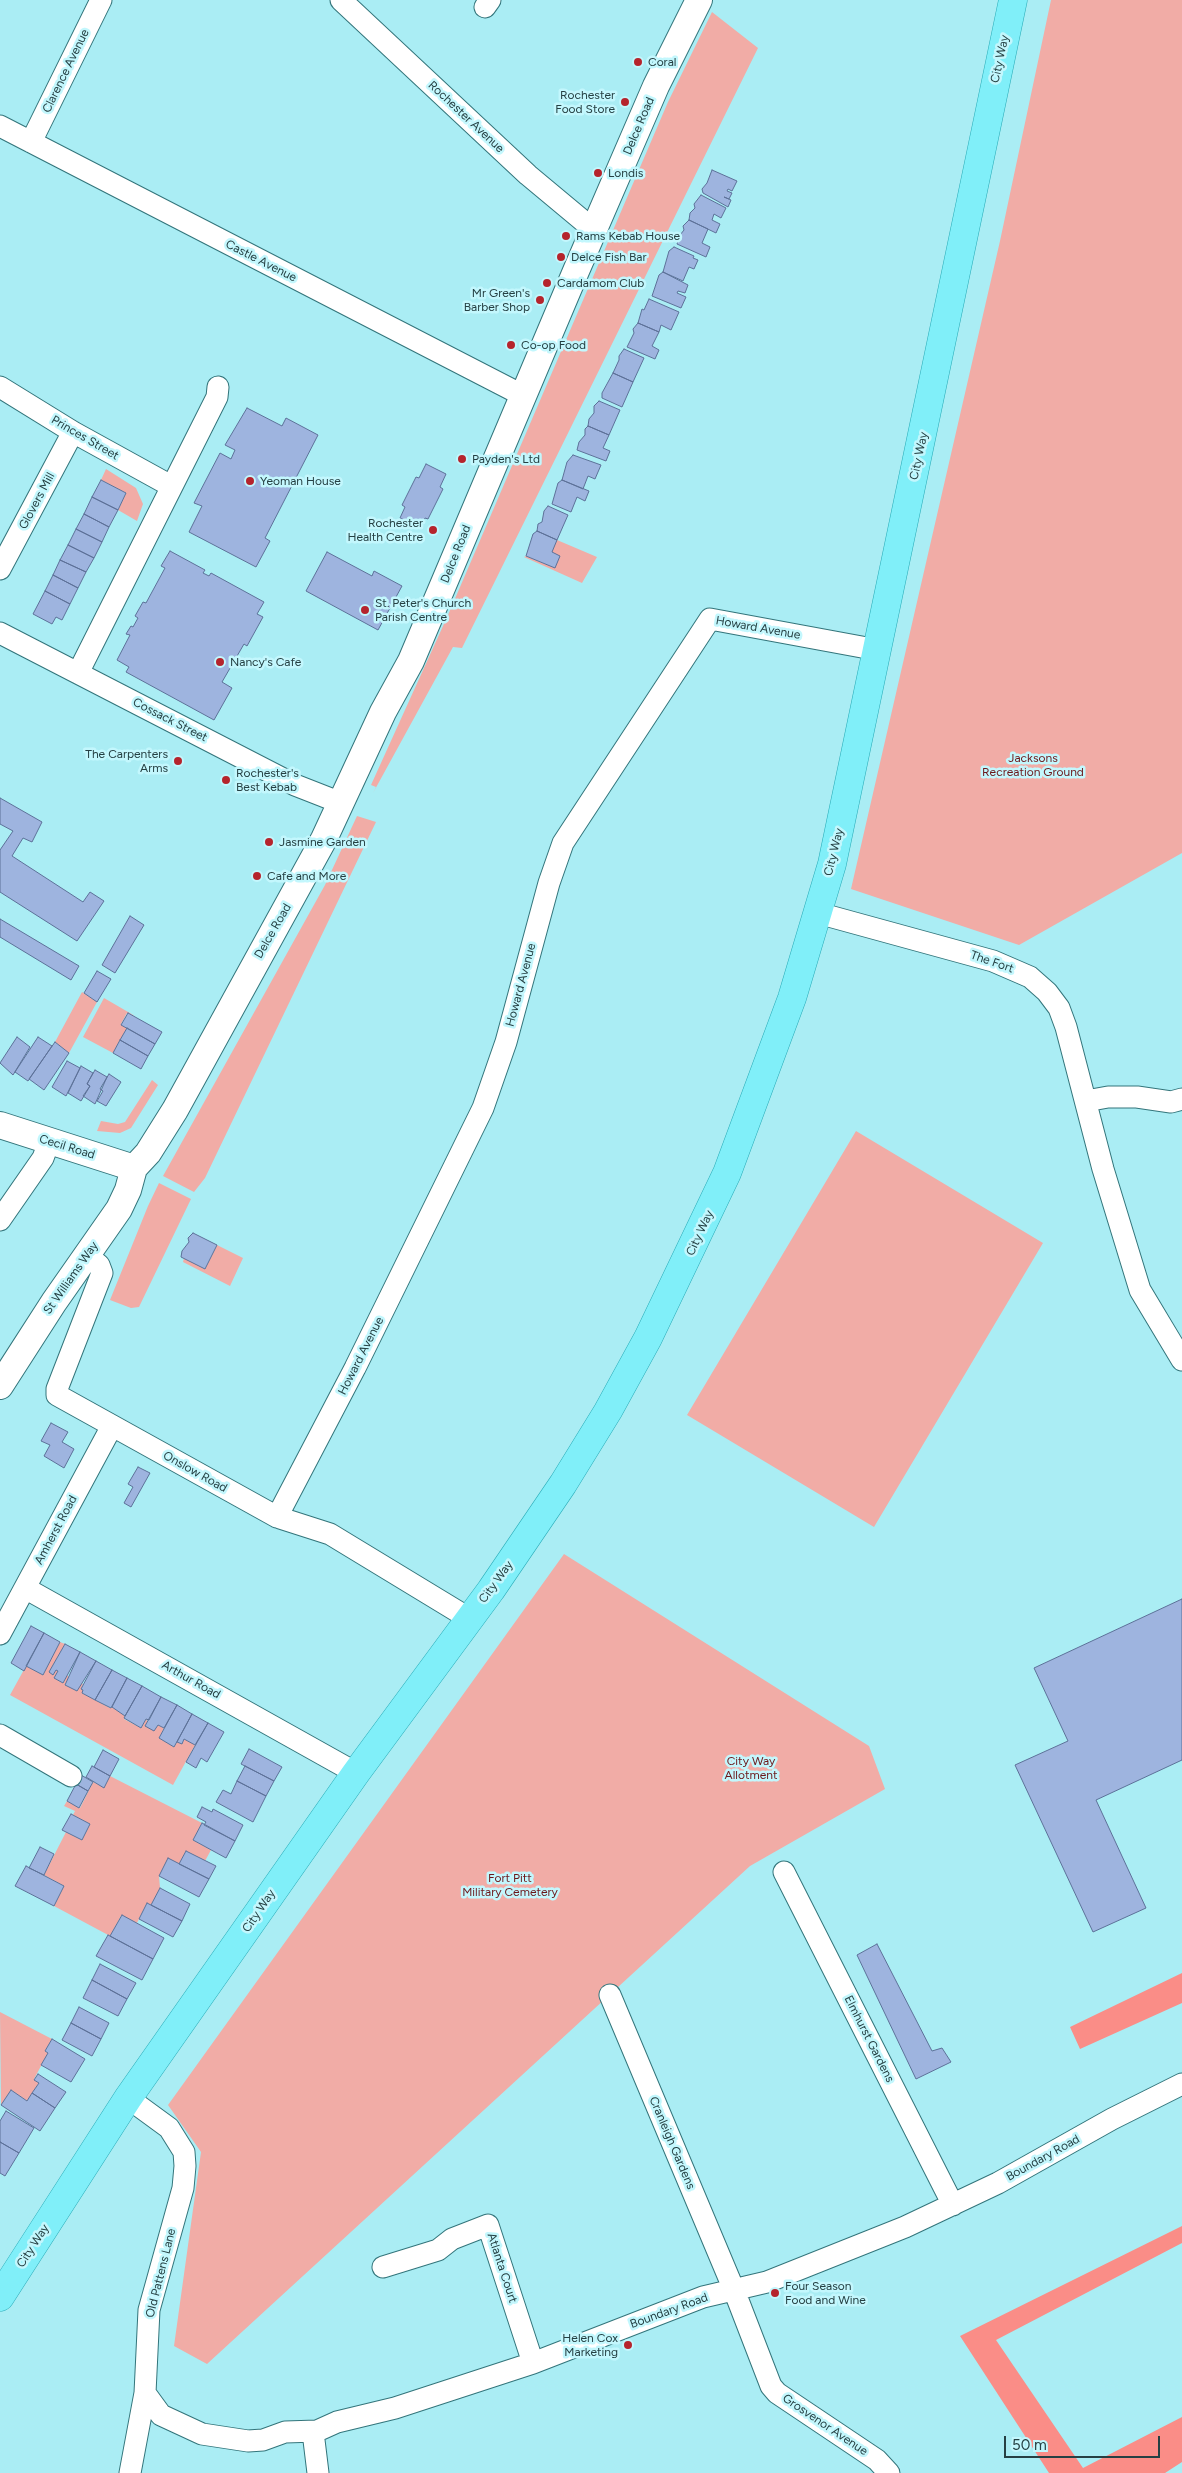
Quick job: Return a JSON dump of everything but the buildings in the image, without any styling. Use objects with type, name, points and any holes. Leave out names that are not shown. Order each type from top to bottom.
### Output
[{"type":"main road","name":"City Way","points":[[0,2297],[128,2098],[356,1772],[470,1619],[532,1531],[591,1440],[629,1375],[668,1300],[724,1182],[756,1100],[792,998],[834,854],[1012,0]]},
{"type":"street","name":"Clarence Avenue","points":[[31,142],[101,0]]},
{"type":"street","name":"Rochester Avenue","points":[[341,0],[528,175],[594,230]]},
{"type":"street","name":"Delce Road","points":[[134,1168],[157,1140],[192,1080],[308,869],[390,698],[410,664],[522,395],[660,77],[699,0]]},
{"type":"street","name":"Castle Avenue","points":[[0,126],[522,395]]},
{"type":"street","points":[[78,673],[217,397],[218,387]]},
{"type":"street","name":"Princes Street","points":[[0,388],[73,432],[171,486]]},
{"type":"street","name":"Glovers Mill","points":[[0,569],[73,432]]},
{"type":"street","name":"Howard Avenue","points":[[277,1517],[355,1368],[483,1108],[506,1042],[560,848],[590,798],[710,619],[878,650]]},
{"type":"street","name":"Cossack Street","points":[[0,633],[302,788],[341,803]]},
{"type":"street","name":"The Fort","points":[[818,913],[982,957],[1030,978],[1047,992],[1061,1014],[1140,1290],[1182,1360]]},
{"type":"street","points":[[1086,1101],[1108,1097],[1137,1097],[1171,1102],[1182,1099]]},
{"type":"street","name":"Cecil Road","points":[[0,1125],[134,1168]]},
{"type":"street","points":[[0,1220],[43,1158],[49,1142]]},
{"type":"street","name":"St Williams Way","points":[[0,1386],[124,1199],[134,1168]]},
{"type":"street","name":"Onslow Road","points":[[87,1255],[99,1265],[102,1273],[57,1394],[277,1517],[330,1534],[470,1619]]},
{"type":"street","name":"Amherst Road","points":[[0,1634],[112,1426]]},
{"type":"street","name":"Arthur Road","points":[[25,1588],[356,1772]]},
{"type":"street","points":[[0,1735],[71,1776]]},
{"type":"street","name":"Elmhurst Gardens","points":[[784,1872],[953,2205]]},
{"type":"street","name":"Cranleigh Gardens","points":[[610,1995],[734,2290]]},
{"type":"street","name":"Boundary Road","points":[[145,2393],[162,2415],[202,2434],[255,2441],[285,2432],[324,2430],[338,2422],[433,2397],[533,2363],[703,2297],[772,2280],[905,2227],[953,2205],[1058,2151],[1112,2119],[1182,2084]]},
{"type":"street","name":"Old Pattens Lane","points":[[128,2098],[169,2128],[184,2152],[185,2166],[182,2188],[149,2310],[145,2393],[130,2473]]},
{"type":"street","name":"Atlanta Court","points":[[383,2267],[438,2250],[452,2239],[488,2225],[533,2363]]},
{"type":"street","name":"Grosvenor Avenue","points":[[734,2290],[774,2390],[877,2460],[889,2473]]},
{"type":"street","points":[[313,2432],[318,2473]]},
{"type":"green space","name":"Jacksons Recreation Ground","points":[[1051,0],[1182,0],[1182,853],[1019,945],[851,889],[1000,241]]},
{"type":"green space","points":[[712,12],[758,48],[462,648],[453,647],[373,793],[376,787],[371,785],[448,615],[668,102]]},
{"type":"green space","points":[[106,469],[136,488],[143,504],[137,521],[118,510],[126,493],[101,480]]},
{"type":"green space","points":[[557,540],[597,557],[582,583],[524,557],[526,556],[545,564]]},
{"type":"green space","points":[[357,816],[376,822],[205,1178],[194,1192],[163,1176],[325,885]]},
{"type":"green space","points":[[82,992],[97,1002],[69,1053],[55,1042]]},
{"type":"green space","points":[[104,998],[135,1016],[127,1013],[121,1024],[127,1028],[113,1053],[83,1037]]},
{"type":"green space","points":[[152,1080],[158,1085],[131,1128],[120,1133],[97,1131],[101,1121],[118,1124],[125,1122]]},
{"type":"green space","points":[[856,1131],[1043,1243],[874,1527],[687,1415]]},
{"type":"green space","points":[[159,1183],[191,1199],[139,1307],[131,1308],[110,1300]]},
{"type":"green space","points":[[217,1245],[243,1258],[230,1286],[183,1262],[184,1258],[205,1269]]},
{"type":"green space","name":"Fort Pitt Military Cemetery","points":[[564,1554],[869,1746],[885,1789],[750,1866],[207,2364],[174,2346],[201,2152],[168,2105]]},
{"type":"green space","points":[[60,1642],[65,1644],[49,1672],[53,1675],[56,1670],[58,1671],[54,1678],[63,1683],[67,1675],[69,1677],[65,1685],[77,1691],[81,1683],[83,1684],[82,1693],[110,1708],[112,1707],[125,1716],[124,1719],[141,1728],[146,1719],[154,1730],[158,1725],[164,1728],[159,1738],[174,1747],[177,1742],[182,1744],[184,1739],[195,1745],[173,1785],[10,1695],[26,1666],[43,1675]]},
{"type":"green space","points":[[110,1776],[202,1823],[193,1840],[211,1850],[205,1861],[186,1851],[179,1864],[168,1859],[159,1876],[160,1888],[151,1905],[147,1903],[137,1923],[121,1916],[110,1936],[54,1906],[64,1886],[44,1875],[66,1832],[82,1840],[90,1824],[73,1815],[75,1811],[64,1806],[67,1801],[80,1808],[93,1782],[104,1787]]},
{"type":"green space","points":[[0,2012],[52,2039],[45,2051],[48,2053],[34,2079],[39,2083],[27,2101],[11,2090],[1,2105]]},
{"type":"shaded area","points":[[1182,1973],[1182,2003],[1080,2049],[1070,2027]]},
{"type":"shaded area","points":[[1182,2226],[1182,2243],[996,2340],[1083,2468],[1182,2417],[1182,2462],[1165,2473],[1049,2473],[960,2336]]},
{"type":"place","name":"Coral","points":[[638,62]]},
{"type":"place","name":"Rochester Food Store","points":[[625,102]]},
{"type":"place","name":"Londis","points":[[598,173]]},
{"type":"place","name":"Rams Kebab House","points":[[566,236]]},
{"type":"place","name":"Delce Fish Bar","points":[[561,257]]},
{"type":"place","name":"Cardamom Club","points":[[547,283]]},
{"type":"place","name":"Mr Green's Barber Shop","points":[[540,300]]},
{"type":"place","name":"Co-op Food","points":[[511,345]]},
{"type":"place","name":"Payden's Ltd","points":[[462,459]]},
{"type":"place","name":"Yeoman House","points":[[250,481]]},
{"type":"place","name":"Rochester Health Centre","points":[[433,530]]},
{"type":"place","name":"St. Peter's Church Parish Centre","points":[[365,610]]},
{"type":"place","name":"Nancy's Cafe","points":[[220,662]]},
{"type":"place","name":"The Carpenters Arms","points":[[178,761]]},
{"type":"place","name":"Rochester's Best Kebab","points":[[226,780]]},
{"type":"place","name":"Jasmine Garden","points":[[269,842]]},
{"type":"place","name":"Cafe and More","points":[[257,876]]},
{"type":"place","name":"Four Season Food and Wine","points":[[775,2293]]},
{"type":"place","name":"Helen Cox Marketing","points":[[628,2345]]},
{"type":"park label","name":"City Way Allotment","points":[[751,1768]]}]
